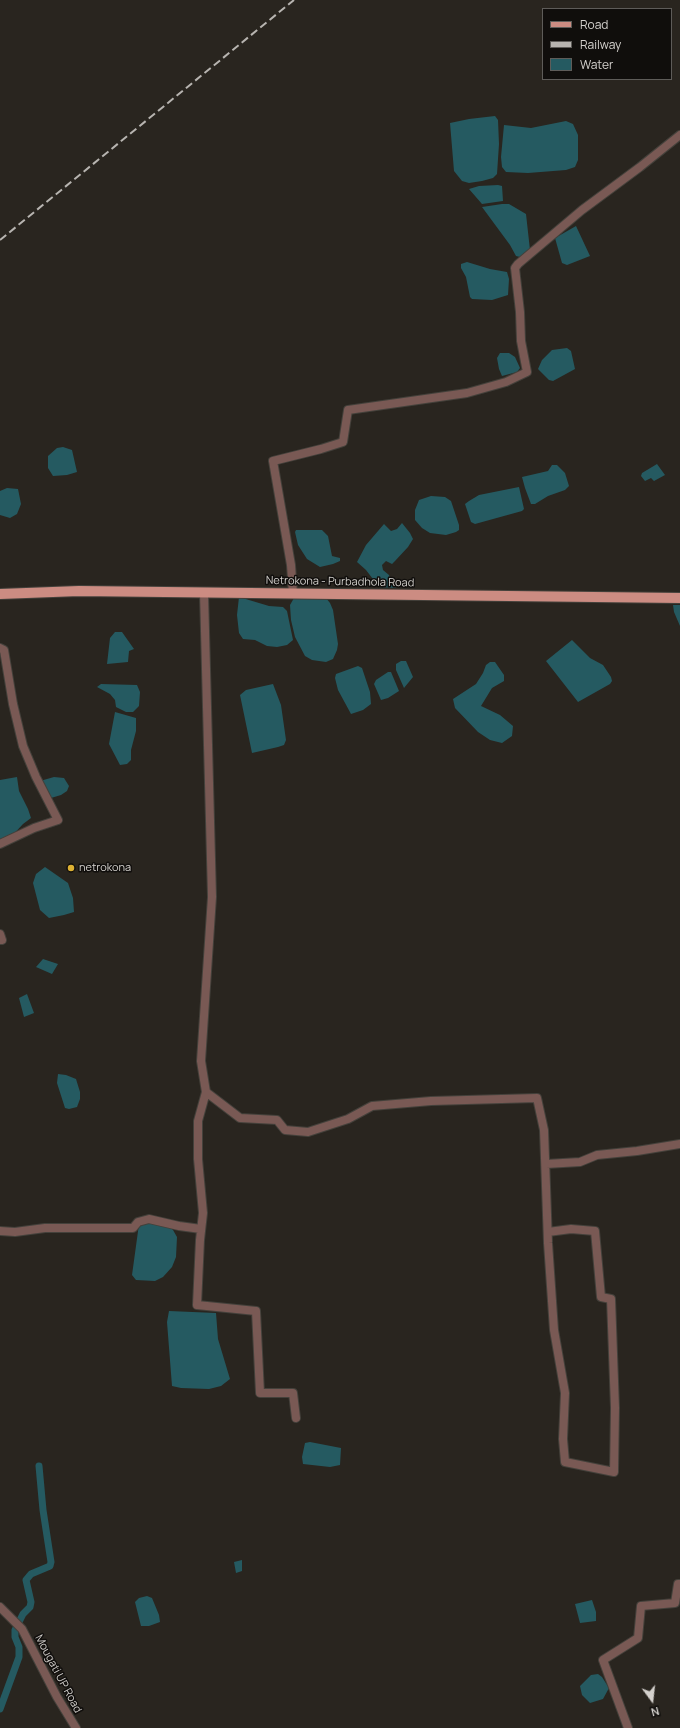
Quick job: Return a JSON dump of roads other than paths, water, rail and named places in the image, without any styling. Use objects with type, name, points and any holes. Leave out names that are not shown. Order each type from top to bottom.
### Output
[{"type":"main road","name":"Netrokona - Purbadhola Road","points":[[0,594],[79,591],[680,598]]},
{"type":"street","points":[[292,594],[291,565],[273,461],[343,442],[348,410],[467,393],[506,382],[527,372],[521,341],[520,312],[515,268],[582,210],[680,135]]},
{"type":"street","points":[[204,592],[212,897],[201,1060],[206,1092],[198,1121],[198,1159],[203,1213],[197,1305],[256,1311],[260,1393],[293,1393],[296,1418]]},
{"type":"street","points":[[0,648],[4,650],[13,704],[24,746],[42,789],[58,820],[34,828],[0,844]]},
{"type":"street","points":[[0,934],[2,940],[0,940]]},
{"type":"street","points":[[206,1092],[240,1118],[277,1120],[285,1130],[308,1132],[348,1119],[372,1106],[431,1101],[537,1098],[544,1130],[548,1232],[554,1330],[565,1393],[563,1439],[565,1462],[614,1472],[615,1408],[611,1299],[601,1297],[596,1231],[571,1229],[548,1232]]},
{"type":"street","points":[[546,1164],[580,1162],[597,1155],[637,1151],[680,1144]]},
{"type":"street","points":[[0,1231],[15,1232],[60,1227],[133,1228],[138,1222],[150,1219],[179,1226],[201,1229]]},
{"type":"street","points":[[628,1728],[603,1660],[638,1638],[641,1606],[675,1603],[678,1584],[680,1584]]},
{"type":"street","name":"Mougati UP Road","points":[[0,1607],[22,1629],[38,1662],[76,1728]]},
{"type":"water","points":[[495,116],[498,120],[499,144],[497,174],[493,178],[482,181],[469,183],[462,181],[454,171],[450,123]]},
{"type":"water","points":[[566,121],[573,124],[578,135],[578,160],[575,167],[566,170],[528,173],[506,172],[502,167],[501,157],[504,125],[531,128]]},
{"type":"water","points":[[479,186],[502,186],[503,201],[482,204],[469,189]]},
{"type":"water","points":[[509,204],[526,214],[530,250],[520,257],[516,256],[510,245],[482,207]]},
{"type":"water","points":[[576,226],[590,256],[567,265],[562,263],[555,238]]},
{"type":"water","points":[[467,262],[490,269],[507,272],[509,279],[508,295],[492,300],[472,299],[470,297],[466,277],[461,268],[461,264]]},
{"type":"water","points":[[567,348],[571,351],[575,369],[553,381],[549,380],[538,369],[542,360],[552,350]]},
{"type":"water","points":[[500,353],[509,353],[515,357],[520,368],[517,372],[502,376],[497,358]]},
{"type":"water","points":[[63,447],[72,450],[77,472],[67,475],[53,476],[48,468],[48,456],[57,448]]},
{"type":"water","points":[[657,464],[665,475],[654,481],[651,478],[645,481],[641,476],[642,473]]},
{"type":"water","points":[[552,465],[557,465],[565,473],[569,486],[565,490],[548,496],[535,504],[531,504],[522,477],[548,471]]},
{"type":"water","points":[[519,487],[524,509],[522,511],[475,524],[471,522],[465,504],[469,501],[479,495]]},
{"type":"water","points":[[7,488],[18,489],[21,504],[17,514],[10,518],[0,515],[0,491]]},
{"type":"water","points":[[431,496],[445,497],[451,501],[459,525],[459,530],[446,535],[430,533],[422,528],[415,520],[415,510],[419,500]]},
{"type":"water","points":[[402,523],[413,539],[408,547],[392,564],[386,561],[382,565],[383,570],[389,575],[392,584],[396,588],[379,587],[366,570],[357,562],[366,545],[384,524],[391,531],[397,529]]},
{"type":"water","points":[[296,530],[322,530],[328,536],[332,556],[340,558],[340,561],[320,567],[307,559],[298,545],[295,532]]},
{"type":"water","points":[[239,597],[269,606],[283,607],[287,611],[293,640],[287,645],[277,647],[267,646],[255,640],[243,639],[239,633],[237,615]]},
{"type":"water","points":[[294,598],[326,598],[330,603],[333,610],[338,644],[333,659],[326,662],[312,660],[305,656],[295,637],[291,620],[290,605]]},
{"type":"water","points":[[673,605],[680,605],[680,626],[674,612]]},
{"type":"water","points":[[115,632],[122,632],[134,649],[129,651],[128,662],[107,664],[110,638]]},
{"type":"water","points":[[572,640],[590,658],[603,665],[612,681],[610,684],[578,702],[546,661]]},
{"type":"water","points":[[401,661],[406,661],[413,677],[404,688],[396,670],[396,664]]},
{"type":"water","points":[[490,662],[495,662],[504,675],[504,681],[492,688],[481,706],[500,715],[513,726],[512,736],[502,743],[490,740],[478,732],[455,708],[453,699],[476,684],[486,665]]},
{"type":"water","points":[[358,666],[362,668],[370,692],[371,704],[363,710],[351,714],[338,690],[335,678],[336,674]]},
{"type":"water","points":[[388,672],[391,672],[399,691],[388,698],[381,700],[374,684],[376,680]]},
{"type":"water","points":[[101,684],[137,685],[140,692],[139,706],[133,712],[126,712],[116,707],[115,700],[110,694],[97,687]]},
{"type":"water","points":[[273,684],[281,705],[286,740],[284,745],[252,753],[240,695],[246,690]]},
{"type":"water","points":[[115,712],[136,718],[136,731],[131,750],[131,760],[127,764],[120,765],[109,744]]},
{"type":"water","points":[[17,777],[19,791],[31,818],[11,837],[0,842],[0,780]]},
{"type":"water","points":[[54,777],[64,778],[69,786],[67,791],[61,795],[51,798],[40,781]]},
{"type":"water","points":[[45,867],[68,883],[73,898],[74,912],[49,918],[40,910],[33,883],[36,874]]},
{"type":"water","points":[[43,959],[58,964],[52,974],[36,967]]},
{"type":"water","points":[[27,994],[34,1013],[24,1017],[19,998]]},
{"type":"water","points":[[58,1074],[76,1079],[80,1092],[80,1099],[77,1107],[69,1109],[65,1108],[57,1083]]},
{"type":"water","points":[[143,1221],[165,1222],[173,1230],[177,1237],[176,1257],[172,1267],[163,1277],[155,1281],[136,1280],[132,1275],[139,1224]]},
{"type":"water","points":[[169,1311],[216,1313],[218,1339],[230,1379],[221,1386],[209,1389],[181,1388],[172,1386],[167,1322]]},
{"type":"water","points":[[310,1442],[341,1448],[340,1465],[330,1467],[303,1464],[302,1457],[305,1443]]},
{"type":"water","points":[[242,1560],[242,1571],[236,1573],[234,1562]]},
{"type":"water","points":[[147,1596],[152,1598],[159,1615],[160,1622],[149,1626],[141,1626],[135,1602],[139,1598]]},
{"type":"water","points":[[592,1600],[596,1612],[596,1621],[580,1623],[575,1604]]},
{"type":"water","points":[[598,1674],[602,1677],[609,1688],[603,1699],[590,1703],[582,1695],[580,1686],[591,1675]]},
{"type":"waterway","points":[[0,1709],[19,1657],[19,1647],[15,1637],[15,1630],[23,1614],[30,1607],[31,1602],[26,1580],[31,1574],[50,1566],[51,1562],[43,1510],[39,1466]]},
{"type":"railway","points":[[0,240],[294,0]]},
{"type":"place","name":"netrokona","points":[[71,868]]}]
